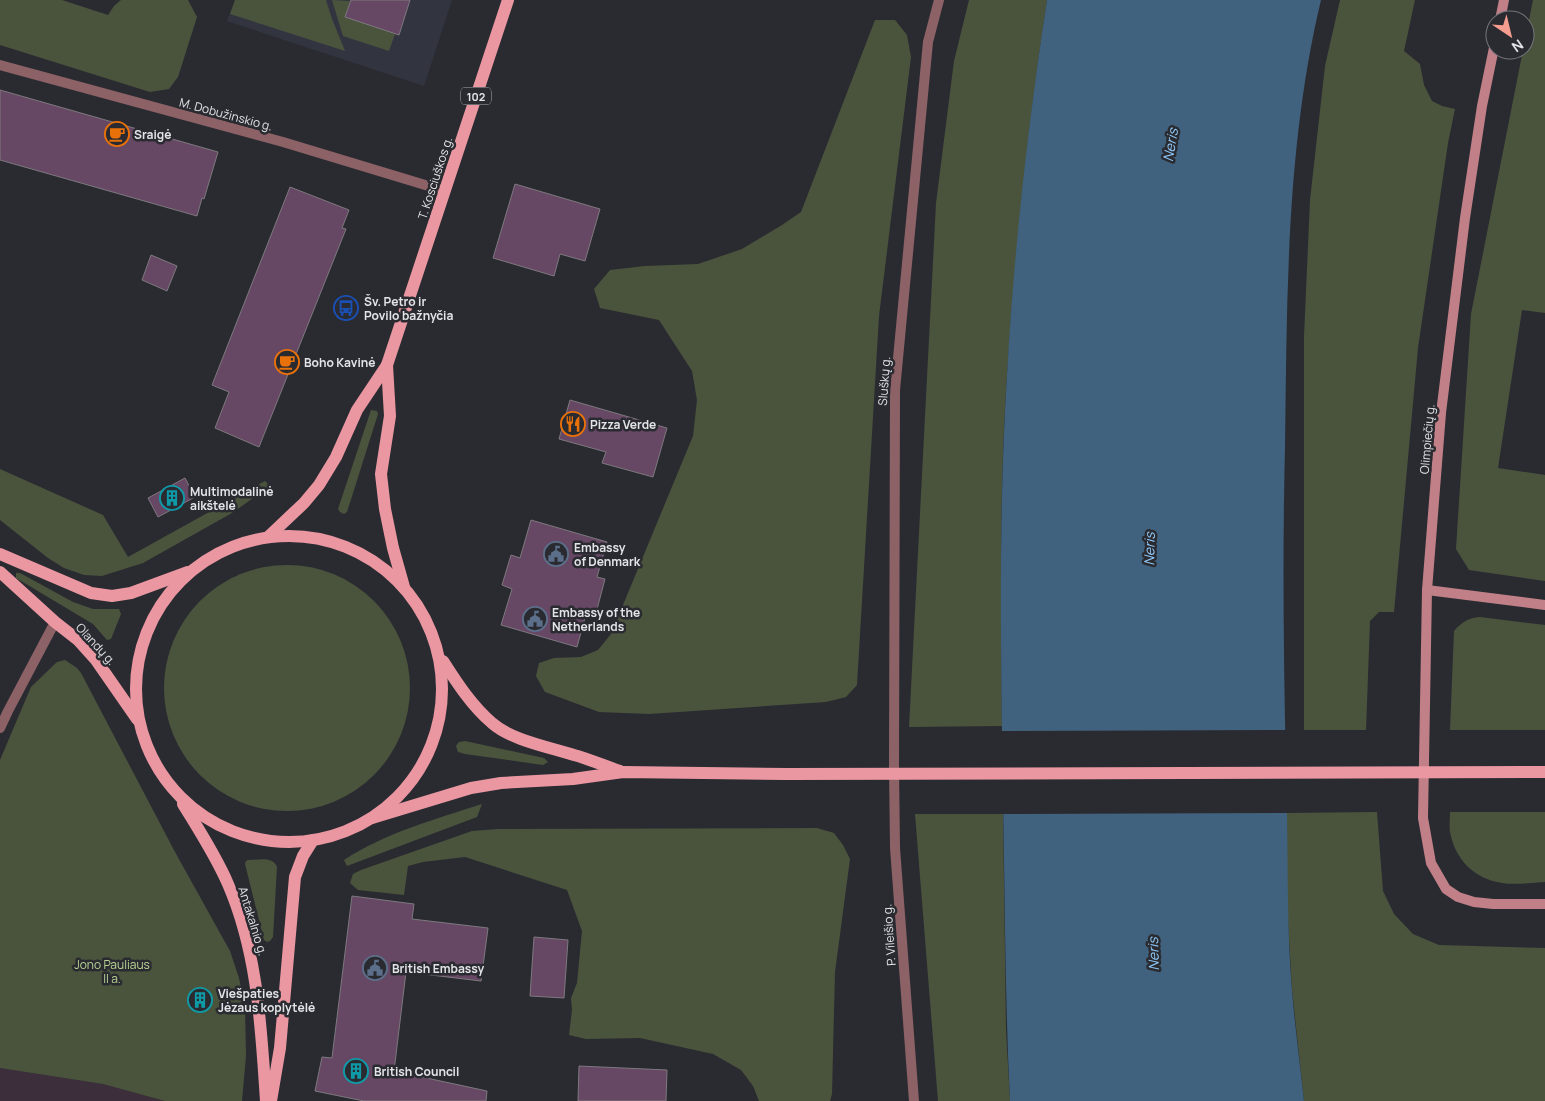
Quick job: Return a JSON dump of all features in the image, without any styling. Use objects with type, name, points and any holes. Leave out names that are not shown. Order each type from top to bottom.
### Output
[{"type":"main road","name":"T. Kosciuškos g.","points":[[268,537],[304,503],[319,485],[336,457],[357,410],[387,365],[508,0]]},
{"type":"main road","name":"T. Kosciuškos g.","points":[[387,365],[390,416],[381,474],[385,509],[404,587]]},
{"type":"main road","points":[[372,818],[396,800],[415,777],[430,750],[439,721],[443,692],[440,657],[433,635],[421,610],[404,587],[382,566],[356,551],[328,540],[298,536],[268,537],[241,544],[215,554],[193,570],[173,590],[158,610],[146,633],[139,658],[136,684],[140,724],[144,739],[157,767],[175,792],[195,810],[218,825],[242,835],[269,841],[296,842],[340,834],[372,818],[471,788],[501,783],[573,779],[623,772],[787,774],[1545,772]]},
{"type":"main road","points":[[0,554],[91,593],[112,596],[131,593],[193,570]]},
{"type":"main road","name":"Olandų g.","points":[[0,572],[55,622],[78,640],[96,660],[140,724]]},
{"type":"main road","points":[[440,657],[461,690],[500,729],[540,745],[623,772]]},
{"type":"main road","name":"Antakalnio g.","points":[[175,792],[213,854],[228,884],[250,950],[257,988],[266,1101]]},
{"type":"main road","name":"Antakalnio g.","points":[[271,1101],[280,1048],[295,878],[303,856],[313,840]]},
{"type":"street","name":"Sluškų g.","points":[[894,767],[895,390],[928,42],[939,0]]},
{"type":"street","name":"Olimpiečių g.","points":[[1491,60],[1482,106],[1465,218],[1441,413],[1427,590],[1423,818],[1431,863],[1446,889],[1458,897],[1474,902],[1545,904]]},
{"type":"street","name":"M. Dobužinskio g.","points":[[0,64],[283,142],[445,191]]},
{"type":"street","points":[[1427,590],[1545,605]]},
{"type":"street","points":[[0,728],[55,622]]},
{"type":"street","name":"P. Vileišio g.","points":[[894,767],[896,848],[914,1101]]},
{"type":"shaded area","points":[[235,0],[452,0],[424,86],[227,21]]},
{"type":"shaded area","points":[[0,1068],[103,1084],[165,1101],[0,1101]]},
{"type":"green space","points":[[0,0],[62,0],[108,15],[121,0],[188,0],[197,17],[178,77],[169,89],[150,92],[0,45]]},
{"type":"green space","points":[[235,0],[326,0],[345,51],[230,14]]},
{"type":"green space","points":[[332,0],[350,1],[345,17],[395,34],[389,51],[343,36]]},
{"type":"green space","points":[[969,0],[1047,0],[1023,188],[1004,419],[1001,594],[1002,726],[909,727],[936,203],[954,61]]},
{"type":"green space","points":[[1340,0],[1415,0],[1404,51],[1420,64],[1424,85],[1432,101],[1455,109],[1448,143],[1418,348],[1394,612],[1379,612],[1370,621],[1366,730],[1304,730],[1304,337],[1310,200],[1325,66]]},
{"type":"green space","points":[[1533,0],[1545,0],[1545,313],[1522,310],[1498,468],[1545,475],[1545,581],[1469,570],[1456,549],[1471,314],[1521,60],[1535,60],[1535,10],[1531,10]]},
{"type":"green space","points":[[875,20],[895,20],[907,35],[911,57],[879,316],[857,685],[846,697],[826,702],[649,714],[599,712],[545,692],[536,676],[539,663],[554,658],[581,657],[598,650],[611,634],[693,436],[697,400],[692,371],[659,320],[600,308],[594,289],[610,270],[645,266],[698,264],[742,249],[801,212]]},
{"type":"green space","points":[[371,410],[377,411],[378,414],[347,512],[344,514],[338,509]]},
{"type":"green space","points":[[0,469],[103,515],[128,557],[265,481],[270,486],[232,513],[143,563],[102,576],[84,575],[64,568],[48,558],[0,520]]},
{"type":"green space","points":[[287,565],[323,570],[355,586],[374,601],[389,620],[405,652],[410,688],[405,724],[389,756],[374,775],[355,790],[323,806],[287,811],[251,806],[219,790],[200,775],[185,756],[169,724],[164,688],[169,652],[185,620],[200,601],[219,586],[251,570]]},
{"type":"green space","points":[[16,573],[20,573],[73,602],[93,609],[119,609],[121,614],[111,639],[107,640],[93,624],[16,578]]},
{"type":"green space","points":[[1480,617],[1545,625],[1545,730],[1450,730],[1454,631],[1466,621]]},
{"type":"green space","name":"Jono Pauliaus II a.","points":[[65,660],[81,673],[175,852],[230,951],[239,978],[245,1007],[246,1056],[242,1101],[165,1101],[103,1084],[0,1068],[0,760],[31,687],[57,662]]},
{"type":"green space","points":[[465,741],[544,758],[548,762],[543,765],[458,752],[456,746],[459,742]]},
{"type":"green space","points":[[482,804],[477,817],[347,866],[344,860],[394,834]]},
{"type":"green space","points":[[1377,812],[1383,891],[1394,914],[1413,934],[1439,945],[1545,948],[1545,1101],[1304,1101],[1292,990],[1287,902],[1287,813]]},
{"type":"green space","points":[[1450,812],[1545,812],[1545,882],[1502,883],[1492,881],[1475,872],[1467,866],[1456,851],[1450,830]]},
{"type":"green space","points":[[915,814],[1003,814],[1006,1030],[1010,1101],[938,1101]]},
{"type":"green space","points":[[817,828],[834,833],[850,859],[835,972],[832,1094],[830,1101],[759,1101],[753,1086],[741,1070],[713,1054],[640,1038],[586,1039],[569,1035],[572,1010],[571,998],[577,983],[582,931],[567,890],[465,857],[423,862],[408,866],[404,895],[358,890],[350,883],[353,874],[361,870],[472,831],[498,829]]},
{"type":"green space","points":[[248,860],[269,860],[277,867],[273,937],[267,942],[264,940],[245,864]]},
{"type":"water","name":"Neris","points":[[1047,0],[1321,0],[1309,55],[1295,166],[1288,279],[1284,493],[1288,924],[1290,969],[1304,1101],[1010,1101],[1006,989],[1002,695],[1002,482],[1010,328],[1018,234],[1028,140]]},
{"type":"pier","points":[[1287,730],[1289,813],[1001,814],[1000,731]]},
{"type":"building","points":[[351,0],[410,0],[399,35],[345,17]]},
{"type":"building","points":[[0,90],[218,152],[197,216],[0,160]]},
{"type":"building","points":[[515,184],[600,209],[585,261],[560,254],[554,276],[493,258]]},
{"type":"building","points":[[290,187],[349,210],[342,228],[346,229],[259,447],[215,428],[229,392],[212,385]]},
{"type":"building","points":[[151,255],[177,266],[167,291],[142,280]]},
{"type":"building","points":[[570,400],[667,428],[653,477],[602,463],[606,452],[559,439]]},
{"type":"building","name":"Multimodalinė aikštelė","points":[[185,478],[195,497],[158,517],[148,498]]},
{"type":"building","points":[[531,520],[607,542],[597,577],[605,579],[595,617],[586,614],[577,647],[501,625],[512,589],[502,585],[511,555],[520,558]]},
{"type":"building","points":[[352,896],[414,904],[412,919],[488,928],[481,981],[406,972],[394,1071],[487,1091],[486,1101],[364,1101],[315,1091],[322,1057],[332,1058]]},
{"type":"building","points":[[534,937],[568,940],[564,998],[530,996]]},
{"type":"building","points":[[579,1066],[667,1070],[666,1101],[578,1101]]},
{"type":"place","name":"Sraigė","points":[[117,134]]},
{"type":"place","name":"Šv. Petro ir Povilo bažnyčia","points":[[346,308]]},
{"type":"place","name":"Boho Kavinė","points":[[287,362]]},
{"type":"place","name":"Pizza Verde","points":[[573,424]]},
{"type":"place","name":"Multimodalinė aikštelė","points":[[172,498]]},
{"type":"place","name":"Embassy of Denmark","points":[[556,554]]},
{"type":"place","name":"Embassy of the Netherlands","points":[[535,619]]},
{"type":"place","name":"British Embassy","points":[[375,968]]},
{"type":"place","name":"Viešpaties Jėzaus koplytėlė","points":[[200,1000]]},
{"type":"place","name":"British Council","points":[[356,1071]]}]
